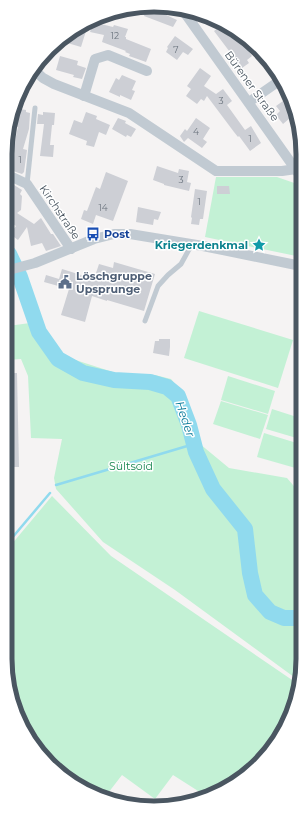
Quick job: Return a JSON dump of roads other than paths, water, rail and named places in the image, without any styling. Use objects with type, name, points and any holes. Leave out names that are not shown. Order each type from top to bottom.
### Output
[{"type":"street","name":"Bürener Straße","points":[[187,16],[296,170]]},
{"type":"street","points":[[84,96],[95,59],[108,56],[147,71]]},
{"type":"street","points":[[37,74],[54,84],[129,113],[216,171],[282,171],[296,173]]},
{"type":"street","points":[[249,102],[277,83]]},
{"type":"street","name":"Kirchstraße","points":[[12,177],[27,184],[71,249]]},
{"type":"street","points":[[12,269],[27,266],[94,239],[114,234],[130,234],[192,244],[296,265]]},
{"type":"lane","points":[[27,184],[35,108]]},
{"type":"lane","points":[[145,321],[158,286],[181,264],[192,244]]},
{"type":"waterway","name":"Heder","points":[[12,260],[20,277],[39,332],[58,359],[83,373],[114,380],[150,382],[167,387],[178,396],[189,425],[196,452],[213,489],[245,529],[250,573],[255,595],[270,612],[284,618],[296,618]]},
{"type":"waterway","points":[[56,485],[194,444]]},
{"type":"waterway","points":[[12,538],[50,493]]},
{"type":"place","name":"Post","points":[[93,234]]},
{"type":"place","name":"Kriegerdenkmal","points":[[259,245]]},
{"type":"place","name":"Löschgruppe Upsprunge","points":[[65,282]]},
{"type":"park label","name":"Sültsoid","points":[[131,466]]}]
